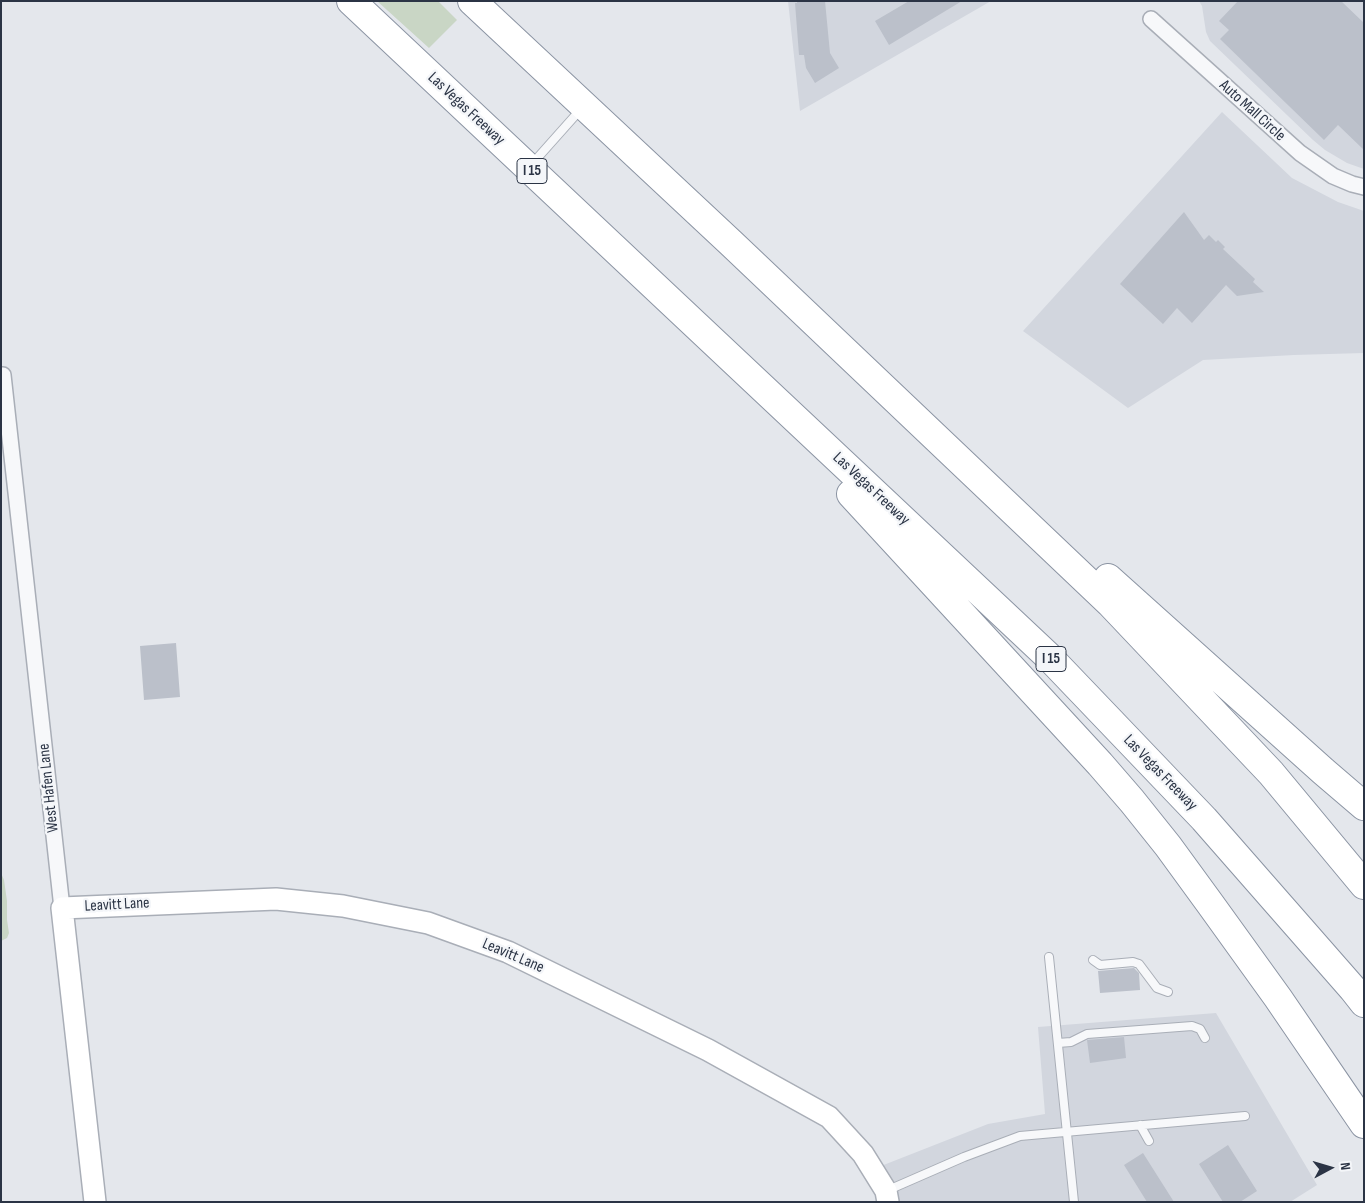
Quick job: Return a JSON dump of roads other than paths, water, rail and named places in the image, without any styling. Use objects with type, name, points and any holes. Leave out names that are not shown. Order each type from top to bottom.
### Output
[{"type":"highway","name":"Las Vegas Freeway","points":[[351,1],[1049,657],[1204,819],[1364,1003]]},
{"type":"highway","points":[[472,1],[731,243],[1110,603],[1271,773],[1364,885]]},
{"type":"highway","points":[[731,243],[1118,586],[1323,772],[1364,806]]},
{"type":"highway","points":[[712,341],[1132,800],[1212,905],[1364,1124]]},
{"type":"main road","name":"Leavitt Lane","points":[[62,908],[276,899],[343,906],[428,923],[508,952],[708,1050],[829,1117],[863,1154],[887,1196]]},
{"type":"main road","name":"West Hafen Lane","points":[[62,908],[95,1202]]},
{"type":"street","name":"Auto Mall Circle","points":[[1151,19],[1300,153],[1333,176],[1364,187]]},
{"type":"street","name":"West Hafen Lane","points":[[2,375],[62,908]]},
{"type":"lane","points":[[528,168],[584,106]]},
{"type":"lane","points":[[1049,957],[1074,1202]]},
{"type":"lane","points":[[1093,960],[1100,965],[1133,962],[1139,964],[1157,988],[1168,992]]},
{"type":"lane","points":[[1058,1043],[1071,1042],[1087,1034],[1192,1026],[1200,1029],[1205,1038]]},
{"type":"lane","points":[[887,1196],[964,1157],[1020,1136],[1245,1116]]},
{"type":"lane","points":[[1140,1125],[1149,1141]]}]
